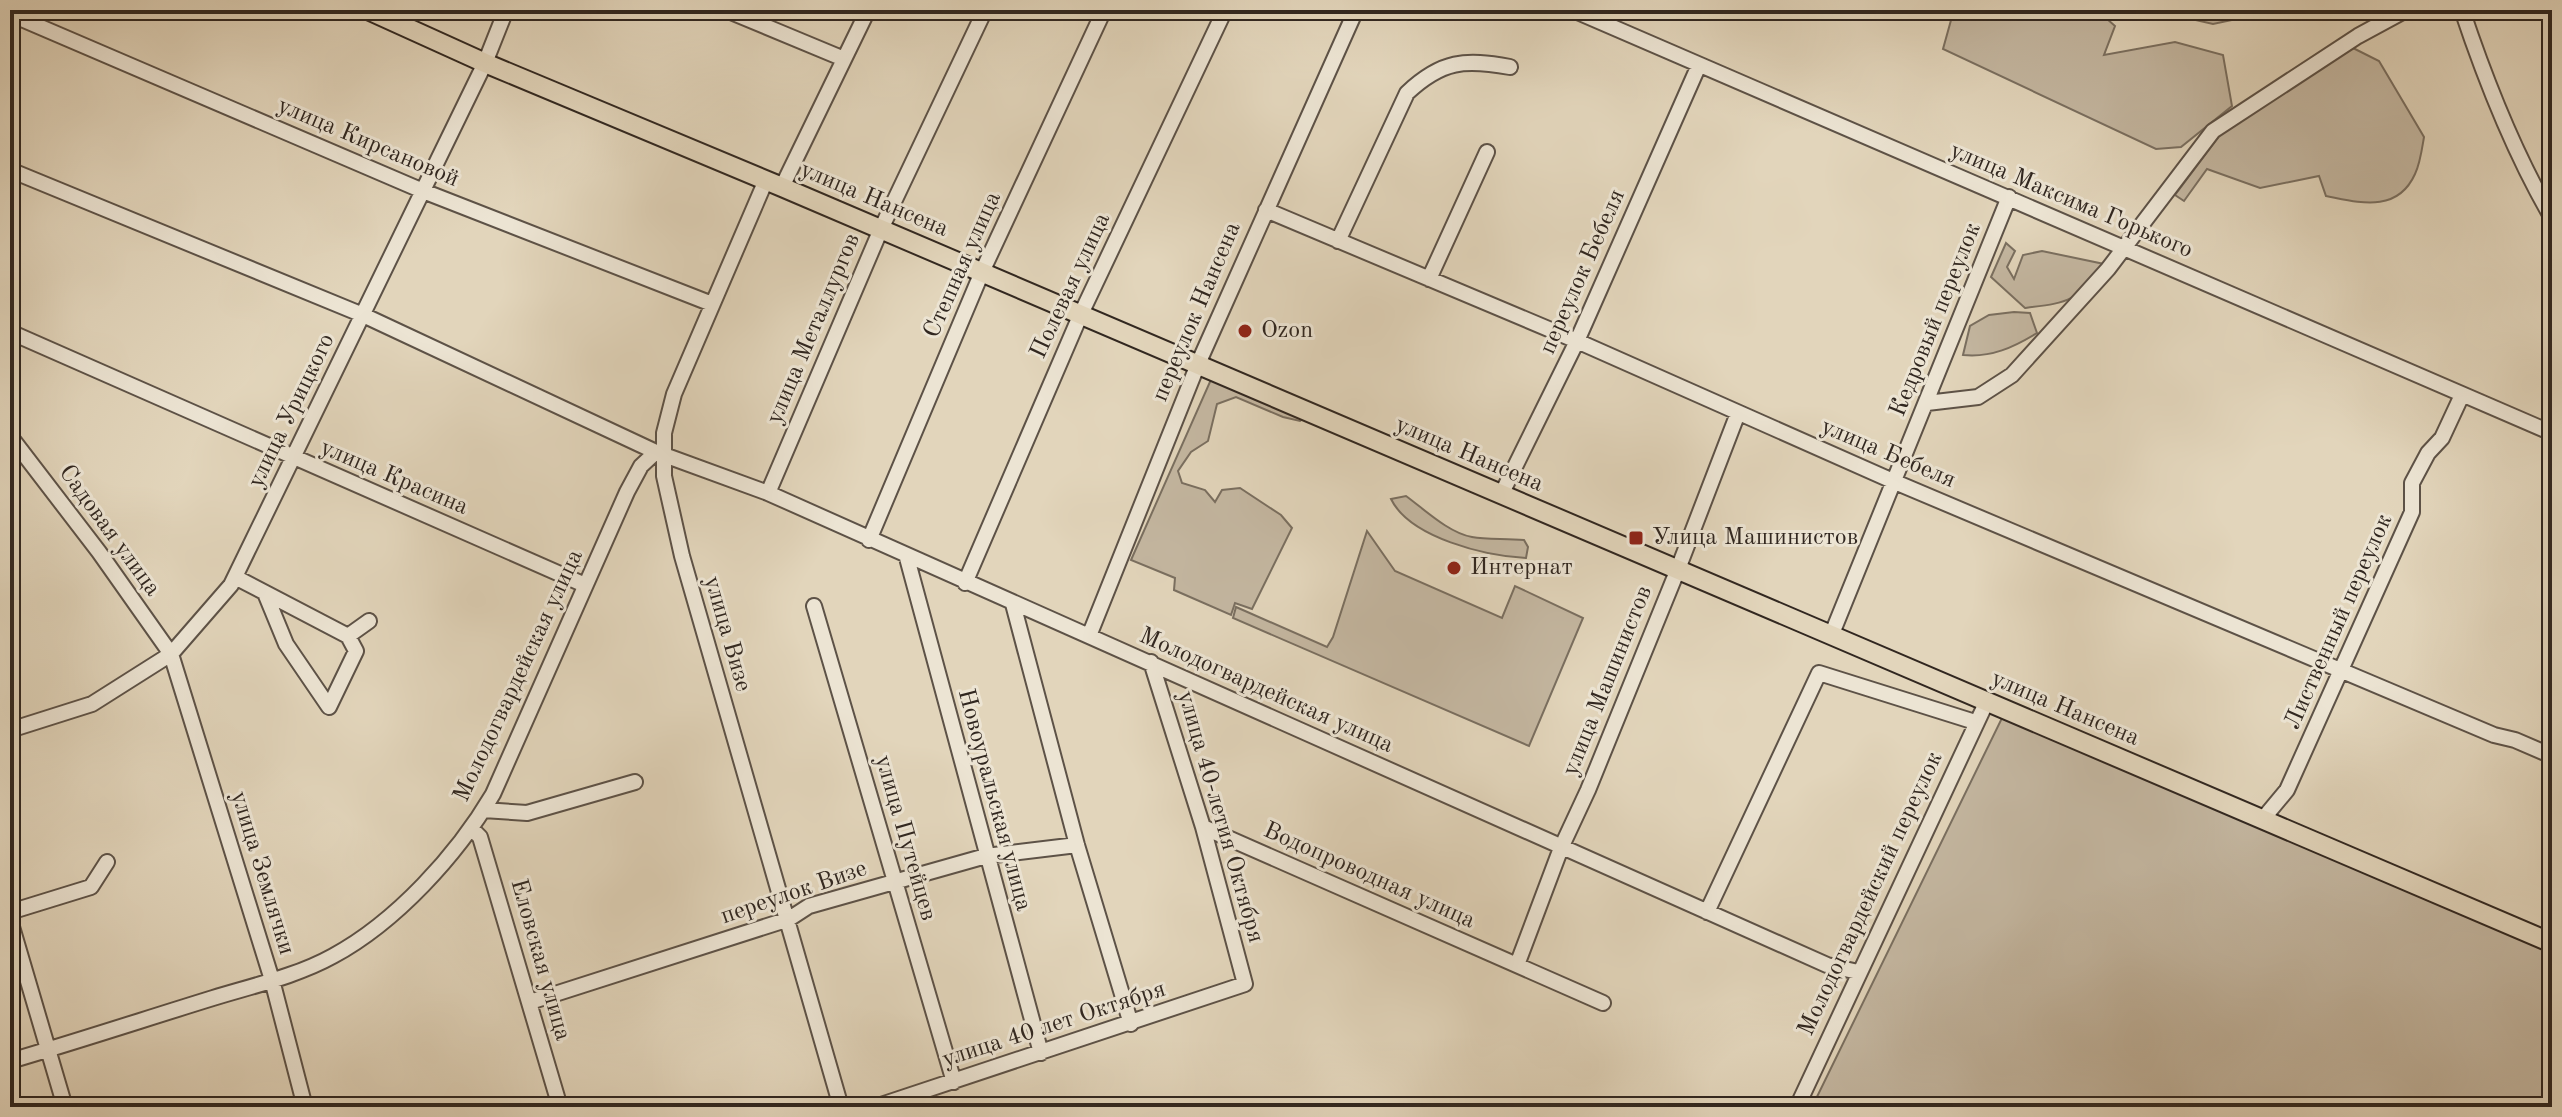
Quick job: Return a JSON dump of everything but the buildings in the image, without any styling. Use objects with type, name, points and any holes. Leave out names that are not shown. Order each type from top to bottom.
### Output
[{"type":"main road","name":"улица Нансена","points":[[368,10],[485,63],[774,183],[2552,943]]},
{"type":"street","name":"улица Урицкого","points":[[10,730],[92,704],[171,654],[231,585],[485,63],[506,10]]},
{"type":"street","points":[[726,10],[844,59]]},
{"type":"street","name":"улица Визе","points":[[841,1107],[682,556],[659,452],[674,394],[712,304],[868,10]]},
{"type":"street","name":"улица Металлургов","points":[[768,493],[881,229],[985,10]]},
{"type":"street","name":"Степная улица","points":[[869,540],[982,272],[1104,10]]},
{"type":"street","name":"Полевая улица","points":[[965,583],[1080,316],[1225,10]]},
{"type":"street","name":"переулок Нансена","points":[[1089,636],[1198,364],[1356,10]]},
{"type":"street","name":"улица Максима Горького","points":[[1573,10],[2552,433]]},
{"type":"street","points":[[1927,403],[1978,397],[2012,375],[2125,248],[2213,131],[2358,36],[2406,10]]},
{"type":"street","points":[[2462,10],[2491,91],[2528,176],[2552,218]]},
{"type":"street","name":"улица Кирсановой","points":[[10,14],[423,191],[712,304]]},
{"type":"street","points":[[1338,241],[1407,93],[1422,78],[1446,65],[1475,61],[1510,67]]},
{"type":"street","name":"переулок Бебеля","points":[[1501,495],[1577,341],[1699,65]]},
{"type":"street","points":[[1429,279],[1487,152]]},
{"type":"street","name":"Молодогвардейская улица","points":[[10,170],[363,315],[659,452],[768,493],[907,558],[1151,662],[1827,965],[1858,972]]},
{"type":"street","name":"Кедровый переулок","points":[[1831,636],[2009,197]]},
{"type":"street","name":"улица Бебеля","points":[[1266,210],[1577,341],[1895,482],[2494,735],[2515,740],[2552,756]]},
{"type":"street","name":"улица Красина","points":[[10,332],[585,585]]},
{"type":"street","name":"Лиственный переулок","points":[[2262,820],[2287,790],[2412,512],[2412,483],[2428,453],[2442,438],[2462,395]]},
{"type":"street","name":"улица Машинистов","points":[[1517,965],[1561,848],[1588,790],[1678,569],[1738,413]]},
{"type":"street","name":"Садовая улица","points":[[10,436],[99,552],[171,654]]},
{"type":"street","name":"Молодогвардейская улица","points":[[10,1061],[272,980],[331,958],[369,934],[437,871],[472,829],[483,810],[627,492],[641,466],[659,452]]},
{"type":"street","name":"Новоуральская улица","points":[[907,558],[1041,1053]]},
{"type":"street","points":[[235,577],[348,636],[356,651],[329,707],[286,644],[265,593]]},
{"type":"street","points":[[1013,604],[1077,845],[1131,1024]]},
{"type":"street","name":"улица Путейцев","points":[[814,606],[954,1082]]},
{"type":"street","points":[[348,636],[369,621]]},
{"type":"street","name":"улица Землячки","points":[[171,654],[272,980],[305,1107]]},
{"type":"street","name":"улица 40-летия Октября","points":[[1151,662],[1203,827],[1245,984]]},
{"type":"street","points":[[1707,912],[1819,673],[1975,722]]},
{"type":"street","name":"Молодогвардейский переулок","points":[[1797,1107],[1987,701]]},
{"type":"street","points":[[483,810],[527,813],[635,782]]},
{"type":"street","name":"Водопроводная улица","points":[[1203,827],[1603,1003]]},
{"type":"street","name":"Еловская улица","points":[[472,829],[480,837],[560,1107]]},
{"type":"street","name":"переулок Визе","points":[[530,1002],[789,919],[809,906],[986,856],[1077,845]]},
{"type":"street","points":[[10,912],[91,887],[107,862]]},
{"type":"street","points":[[10,920],[65,1107]]},
{"type":"street","name":"улица 40 лет Октября","points":[[875,1107],[1245,984]]},
{"type":"shaded area","points":[[1951,10],[2097,10],[2115,26],[2104,55],[2175,42],[2223,55],[2232,106],[2181,147],[2156,149],[1943,49],[1953,13]]},
{"type":"shaded area","points":[[2152,10],[2279,10],[2213,24]]},
{"type":"shaded area","points":[[2353,48],[2379,61],[2424,137],[2415,174],[2398,195],[2376,202],[2351,201],[2326,196],[2319,176],[2260,188],[2207,169],[2184,201],[2175,195],[2220,135]]},
{"type":"shaded area","points":[[2006,243],[2015,251],[2007,267],[2014,279],[2023,255],[2042,251],[2104,264],[2086,286],[2071,298],[2025,308],[1991,277]]},
{"type":"shaded area","points":[[2030,313],[2037,333],[2002,350],[1983,355],[1963,355],[1970,326],[1989,315]]},
{"type":"shaded area","points":[[1213,375],[1306,416],[1300,421],[1283,417],[1236,397],[1217,404],[1208,441],[1191,452],[1178,471],[1182,483],[1205,490],[1215,502],[1222,490],[1240,488],[1281,515],[1292,528],[1252,609],[1235,603],[1231,615],[1174,590],[1175,578],[1131,560]]},
{"type":"shaded area","points":[[1406,496],[1463,535],[1524,540],[1528,547],[1526,558],[1471,549],[1432,534],[1401,513],[1391,499]]},
{"type":"shaded area","points":[[1367,531],[1395,571],[1502,618],[1515,586],[1583,618],[1529,746],[1233,618],[1236,607],[1327,647],[1333,637]]},
{"type":"shaded area","points":[[2002,718],[2552,951],[2552,1107],[1812,1107]]},
{"type":"place","name":"Ozon","points":[[1245,331]]},
{"type":"place","name":"Улица Машинистов","points":[[1636,538]]},
{"type":"place","name":"Интернат","points":[[1454,568]]}]
